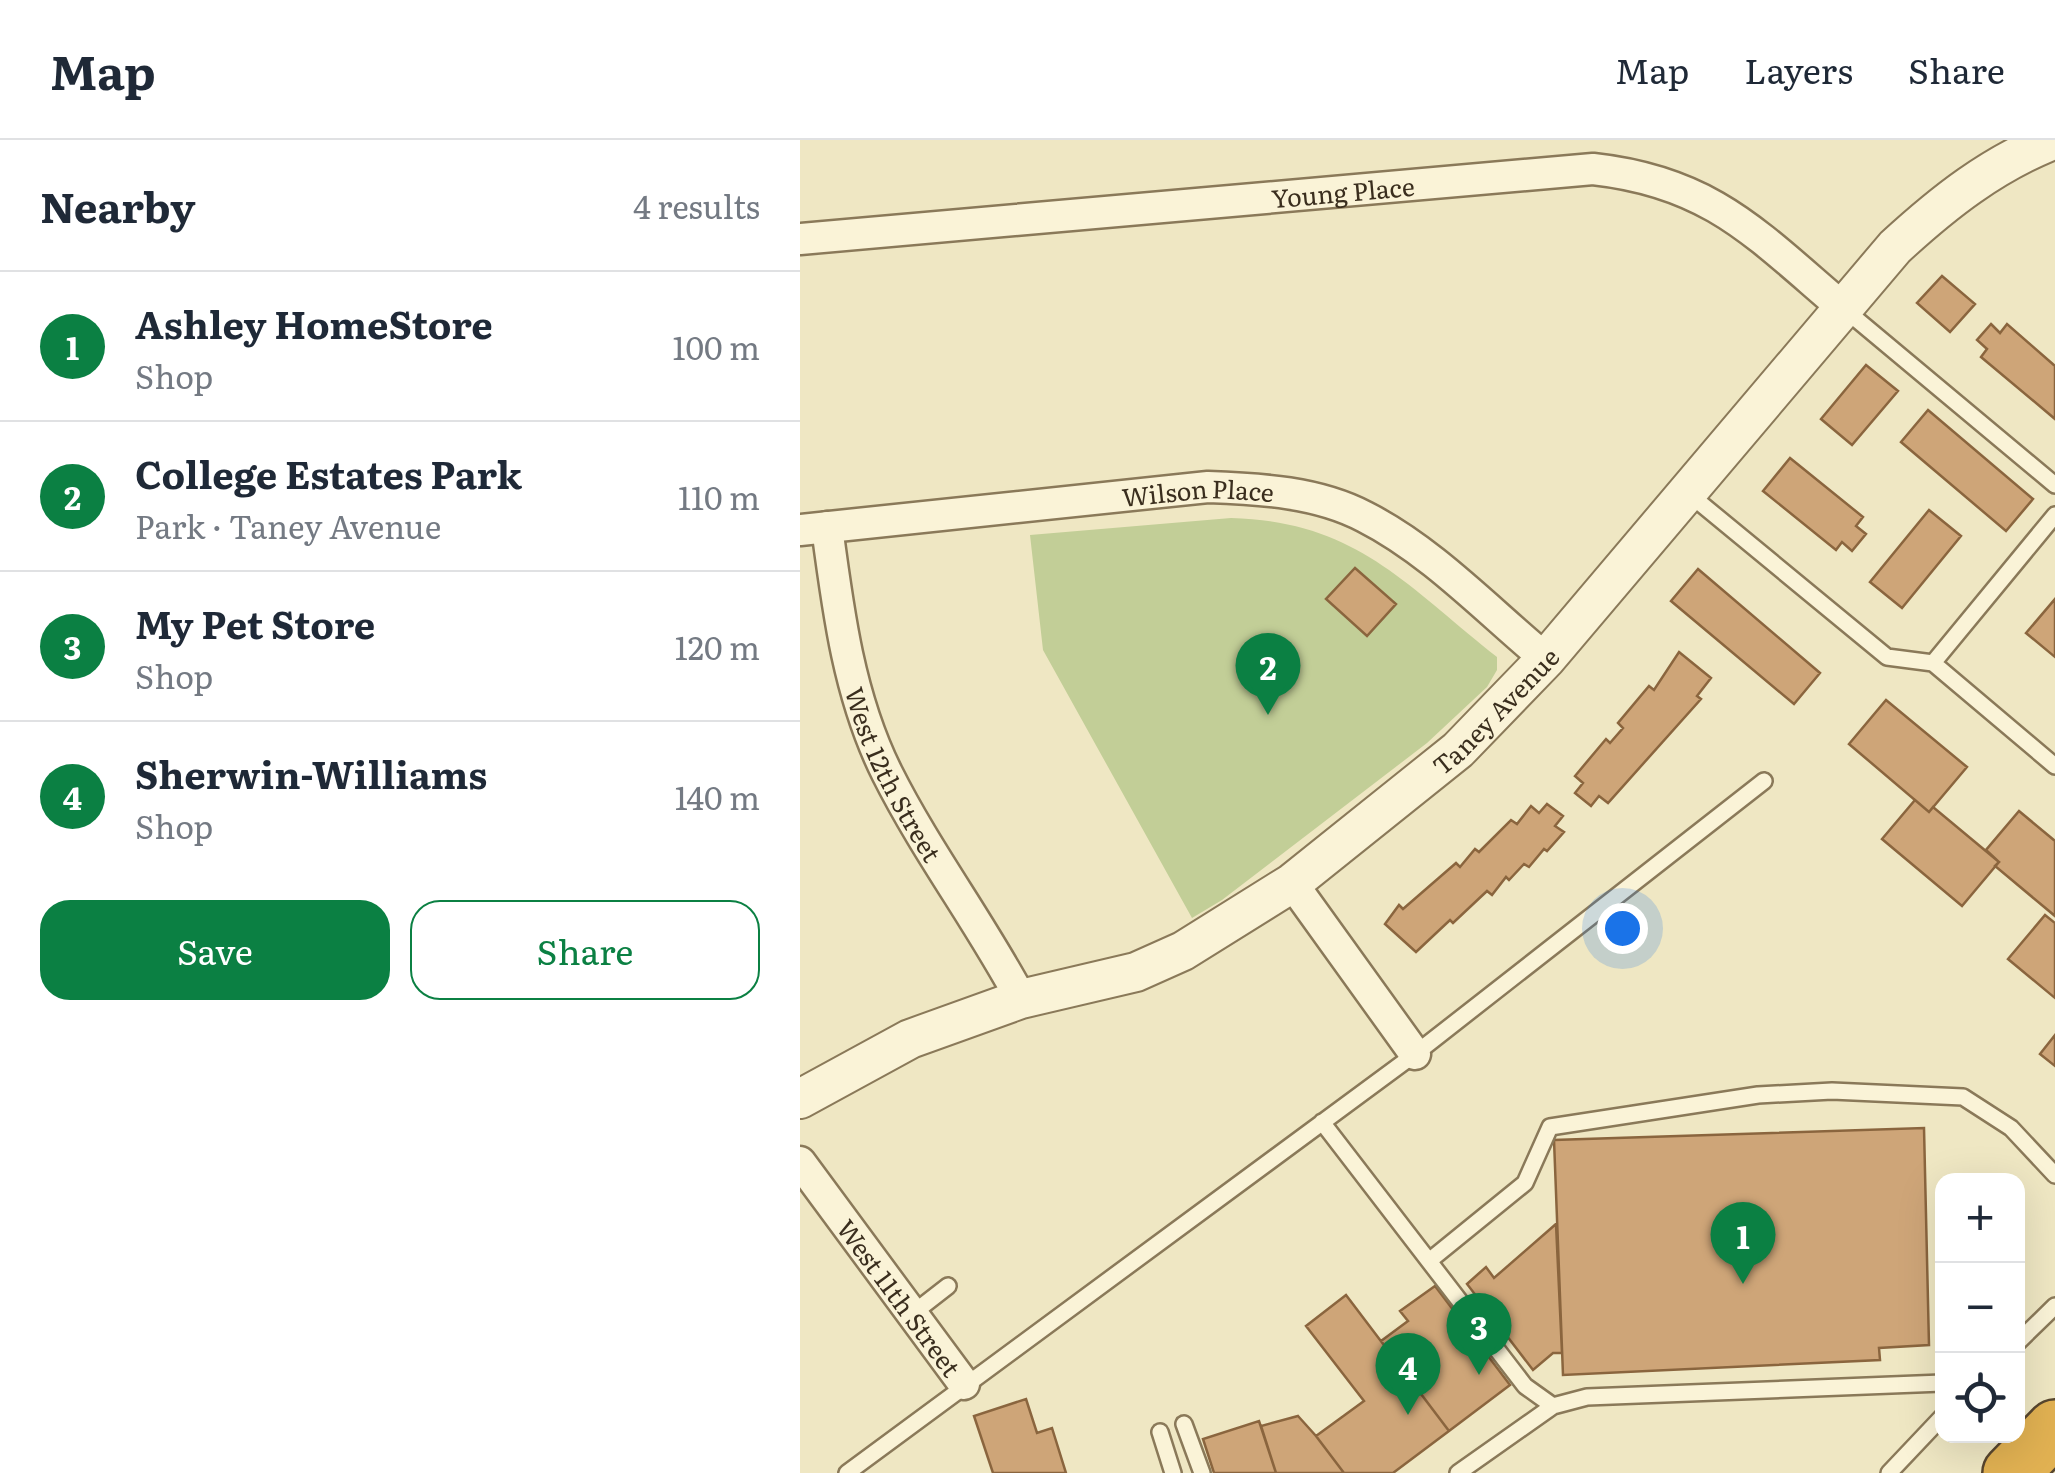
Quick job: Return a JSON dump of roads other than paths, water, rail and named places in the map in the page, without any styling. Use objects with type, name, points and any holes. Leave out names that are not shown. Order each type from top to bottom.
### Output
[{"type":"highway","points":[[2011,1473],[2055,1428]]},
{"type":"street","name":"Taney Avenue","points":[[800,1099],[910,1040],[1021,998],[1136,972],[1200,942],[1292,883],[1458,750],[1546,659],[1685,490],[1895,247],[1943,203],[1992,168],[2054,140]]},
{"type":"street","name":"Young Place","points":[[800,239],[1593,169],[1664,181],[1727,210],[1842,307]]},
{"type":"street","name":"Wilson Place","points":[[814,529],[1208,487],[1267,489],[1364,516],[1406,543],[1546,659]]},
{"type":"street","name":"West 12th Street","points":[[814,529],[856,692],[886,772],[1021,998]]},
{"type":"street","points":[[1292,883],[1415,1054]]},
{"type":"street","name":"West 11th Street","points":[[800,1162],[964,1384]]},
{"type":"lane","points":[[1842,307],[2055,485]]},
{"type":"lane","points":[[1685,490],[1886,658],[1933,663],[2055,766]]},
{"type":"lane","points":[[1933,663],[2055,515]]},
{"type":"lane","points":[[847,1473],[1415,1054],[1764,781]]},
{"type":"lane","points":[[1429,1261],[1525,1183],[1550,1127],[1758,1094],[1832,1091],[1963,1097],[2011,1128],[2055,1175]]},
{"type":"lane","points":[[1322,1122],[1525,1386],[1553,1406]]},
{"type":"lane","points":[[912,1314],[948,1286]]},
{"type":"lane","points":[[2025,1335],[2055,1306]]},
{"type":"lane","points":[[1458,1473],[1553,1406],[1587,1397],[1935,1384]]},
{"type":"lane","points":[[1184,1424],[1202,1473]]},
{"type":"lane","points":[[1889,1473],[1935,1424]]},
{"type":"lane","points":[[1160,1432],[1173,1473]]},
{"type":"place","name":"College Estates Park","points":[[1268,715]]},
{"type":"place","name":"Ashley HomeStore","points":[[1743,1284]]},
{"type":"place","name":"My Pet Store","points":[[1479,1375]]},
{"type":"place","name":"Sherwin-Williams","points":[[1408,1415]]}]
